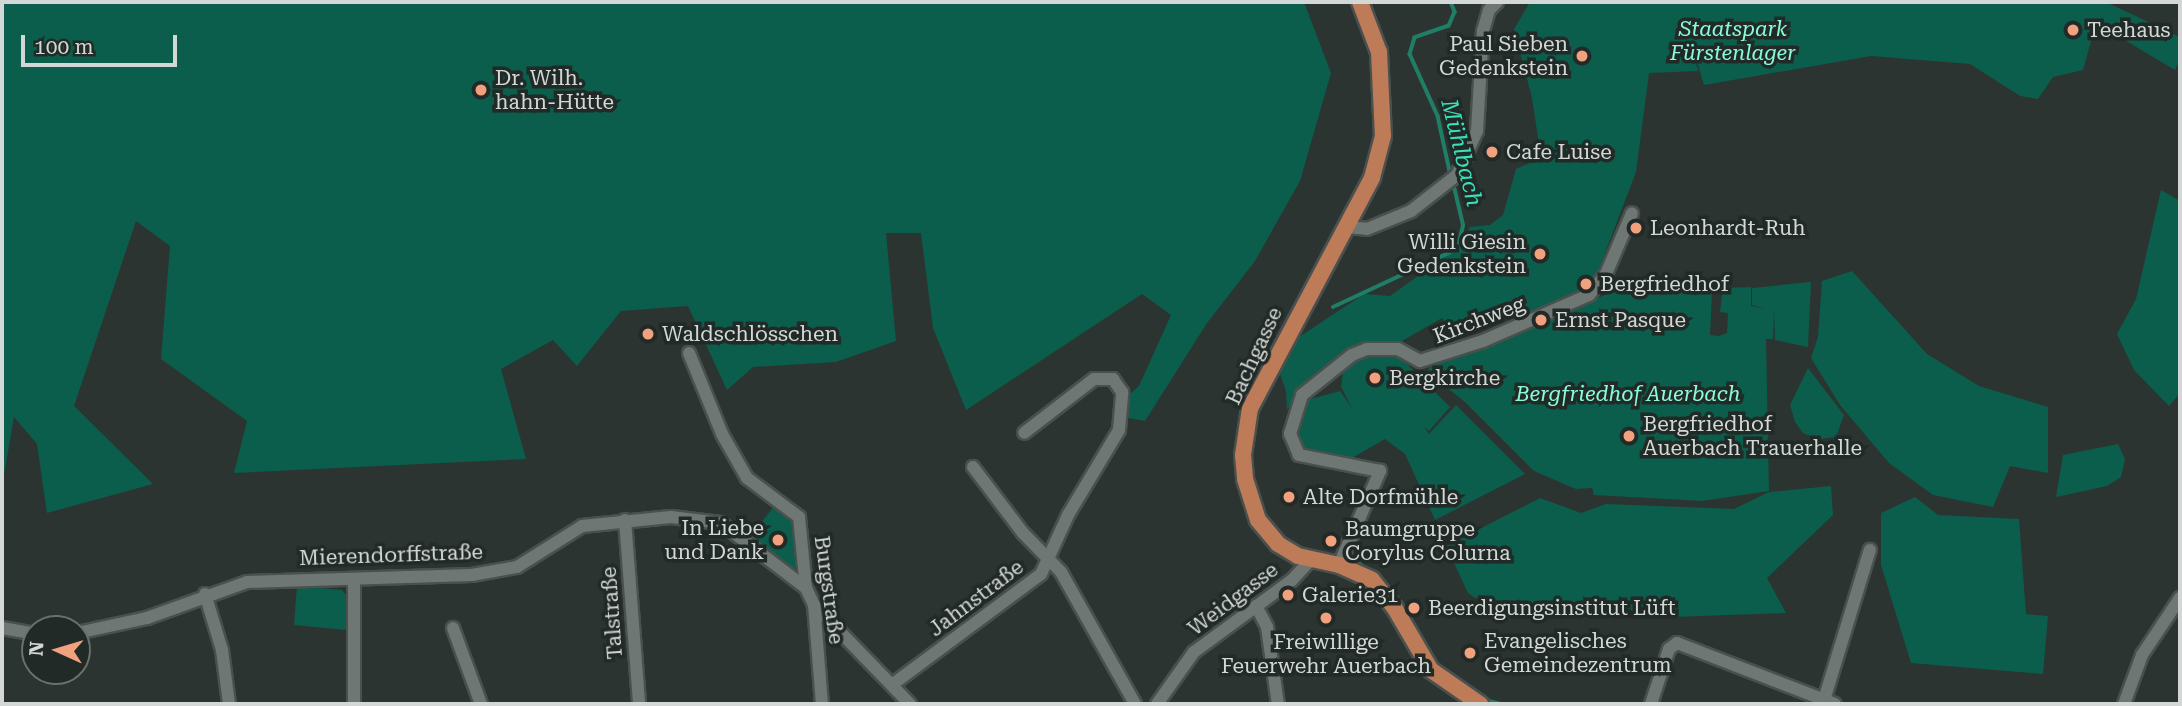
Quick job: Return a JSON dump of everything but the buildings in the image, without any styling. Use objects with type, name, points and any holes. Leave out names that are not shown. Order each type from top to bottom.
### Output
[{"type":"main road","name":"Bachgasse","points":[[1360,2],[1379,52],[1383,136],[1372,178],[1258,388],[1245,427],[1245,479],[1258,520],[1278,544],[1310,561],[1339,565],[1381,587],[1431,670],[1480,704]]},
{"type":"street","points":[[1346,227],[1367,229],[1400,215],[1452,180],[1477,131],[1483,31],[1489,10],[1497,2]]},
{"type":"street","name":"Kirchweg","points":[[1339,565],[1380,471],[1299,455],[1290,434],[1302,396],[1352,355],[1367,349],[1398,349],[1420,361],[1494,337],[1589,295],[1606,274],[1632,213]]},
{"type":"street","name":"Burgstraße","points":[[689,353],[742,471],[752,485],[799,517],[806,588],[814,605],[822,704]]},
{"type":"street","points":[[1024,433],[1094,379],[1112,379],[1122,392],[1119,430],[1068,515],[1049,563],[1061,572],[1135,704]]},
{"type":"street","name":"Jahnstraße","points":[[893,684],[1033,582],[1049,563],[973,467]]},
{"type":"street","name":"Mierendorffstraße","points":[[91,630],[147,618],[205,594],[247,582],[282,578],[354,580],[472,575],[517,567],[582,526],[671,517],[720,523],[806,588]]},
{"type":"street","name":"Talstraße","points":[[625,520],[639,704]]},
{"type":"street","points":[[1651,704],[1669,649],[1677,643],[1830,702],[1870,550]]},
{"type":"street","name":"Weidgasse","points":[[1157,704],[1194,652],[1310,561]]},
{"type":"street","points":[[354,580],[354,704]]},
{"type":"street","points":[[205,594],[222,650],[229,704]]},
{"type":"street","points":[[2124,704],[2142,655],[2180,598]]},
{"type":"street","points":[[814,605],[910,704]]},
{"type":"street","points":[[1256,606],[1267,627],[1278,704]]},
{"type":"street","points":[[2,628],[21,631]]},
{"type":"street","points":[[453,628],[481,704]]},
{"type":"green space","points":[[2,2],[1304,2],[1331,73],[1300,181],[1255,261],[1207,323],[1145,421],[1128,418],[1129,395],[1139,386],[1171,315],[1142,294],[966,410],[933,328],[921,233],[886,233],[896,341],[836,362],[753,367],[727,390],[688,306],[621,311],[577,366],[553,340],[501,369],[526,459],[234,473],[247,421],[161,359],[170,246],[136,221],[74,406],[153,484],[47,513],[37,444],[14,417],[2,486]]},
{"type":"green space","name":"Staatspark Fürstenlager","points":[[1530,2],[2106,2],[2180,37],[2180,59],[2175,70],[2096,23],[2083,70],[2053,77],[2038,99],[2020,96],[1970,64],[1871,56],[1704,85],[1692,45],[1698,71],[1649,73],[1636,172],[1591,290],[1527,316],[1525,313],[1454,336],[1442,318],[1395,345],[1361,348],[1342,355],[1309,378],[1287,410],[1286,391],[1278,368],[1284,347],[1364,294],[1390,296],[1457,248],[1470,227],[1490,225],[1503,215],[1516,169],[1541,158],[1532,98],[1514,29]]},
{"type":"green space","points":[[2161,190],[2180,201],[2180,393],[2169,406],[2134,370],[2117,334],[2136,299]]},
{"type":"green space","points":[[1852,271],[1927,354],[1979,386],[2048,407],[2048,473],[2010,466],[1993,507],[1933,495],[1889,463],[1840,405],[1811,358],[1818,337],[1822,281]]},
{"type":"green space","name":"Bergfriedhof Auerbach","points":[[1811,282],[1808,347],[1775,340],[1774,309],[1773,339],[1766,339],[1769,491],[1702,501],[1594,495],[1592,488],[1576,489],[1534,471],[1465,402],[1427,372],[1430,367],[1612,292],[1712,291],[1710,335],[1719,336],[1727,333],[1728,313],[1720,312],[1723,288],[1751,287],[1751,306],[1765,309],[1752,305],[1752,288]]},
{"type":"green space","points":[[1366,352],[1395,352],[1450,407],[1429,431],[1424,427],[1429,434],[1456,405],[1525,474],[1435,520],[1405,454],[1385,439],[1352,458],[1309,456],[1297,446],[1292,432],[1303,401],[1340,391],[1352,408],[1341,387],[1343,372],[1351,359]]},
{"type":"green space","points":[[1808,368],[1844,415],[1836,437],[1818,439],[1803,433],[1795,422],[1790,405]]},
{"type":"green space","points":[[2118,444],[2125,459],[2121,477],[2107,486],[2056,497],[2063,455]]},
{"type":"green space","points":[[1831,486],[1833,515],[1767,578],[1786,613],[1672,617],[1475,598],[1468,593],[1446,546],[1540,498],[1581,513],[1606,504],[1734,509],[1769,492]]},
{"type":"green space","points":[[1915,497],[1938,515],[2019,519],[2026,614],[2048,616],[2043,674],[1911,663],[1881,565],[1881,513]]},
{"type":"green space","points":[[774,506],[795,521],[799,564],[792,572],[749,539]]},
{"type":"green space","points":[[297,586],[342,590],[348,597],[347,630],[294,625]]},
{"type":"waterway","name":"Mühlbach","points":[[1451,2],[1455,12],[1449,26],[1415,38],[1410,54],[1438,116],[1451,176]]},
{"type":"waterway","name":"Mühlbach","points":[[1333,307],[1449,253],[1459,243],[1463,225],[1453,183]]},
{"type":"waterway","points":[[1360,564],[1386,584],[1398,600]]},
{"type":"waterway","points":[[1485,700],[1501,704]]},
{"type":"place","name":"Teehaus","points":[[2073,30]]},
{"type":"place","name":"Paul Sieben Gedenkstein","points":[[1582,56]]},
{"type":"place","name":"Dr. Wilh. hahn-Hütte","points":[[481,90]]},
{"type":"place","name":"Cafe Luise","points":[[1492,152]]},
{"type":"place","name":"Leonhardt-Ruh","points":[[1636,228]]},
{"type":"place","name":"Willi Giesin Gedenkstein","points":[[1540,254]]},
{"type":"place","name":"Bergfriedhof","points":[[1586,284]]},
{"type":"place","name":"Ernst Pasque","points":[[1541,320]]},
{"type":"place","name":"Waldschlösschen","points":[[648,334]]},
{"type":"place","name":"Bergkirche","points":[[1375,378]]},
{"type":"place","name":"Bergfriedhof Auerbach Trauerhalle","points":[[1629,436]]},
{"type":"place","name":"Alte Dorfmühle","points":[[1289,497]]},
{"type":"place","name":"In Liebe und Dank","points":[[778,540]]},
{"type":"place","name":"Baumgruppe Corylus Colurna","points":[[1331,541]]},
{"type":"place","name":"Galerie31","points":[[1288,595]]},
{"type":"place","name":"Beerdigungsinstitut Lüft","points":[[1414,608]]},
{"type":"place","name":"Freiwillige Feuerwehr Auerbach","points":[[1326,618]]},
{"type":"place","name":"Evangelisches Gemeindezentrum","points":[[1470,653]]}]
